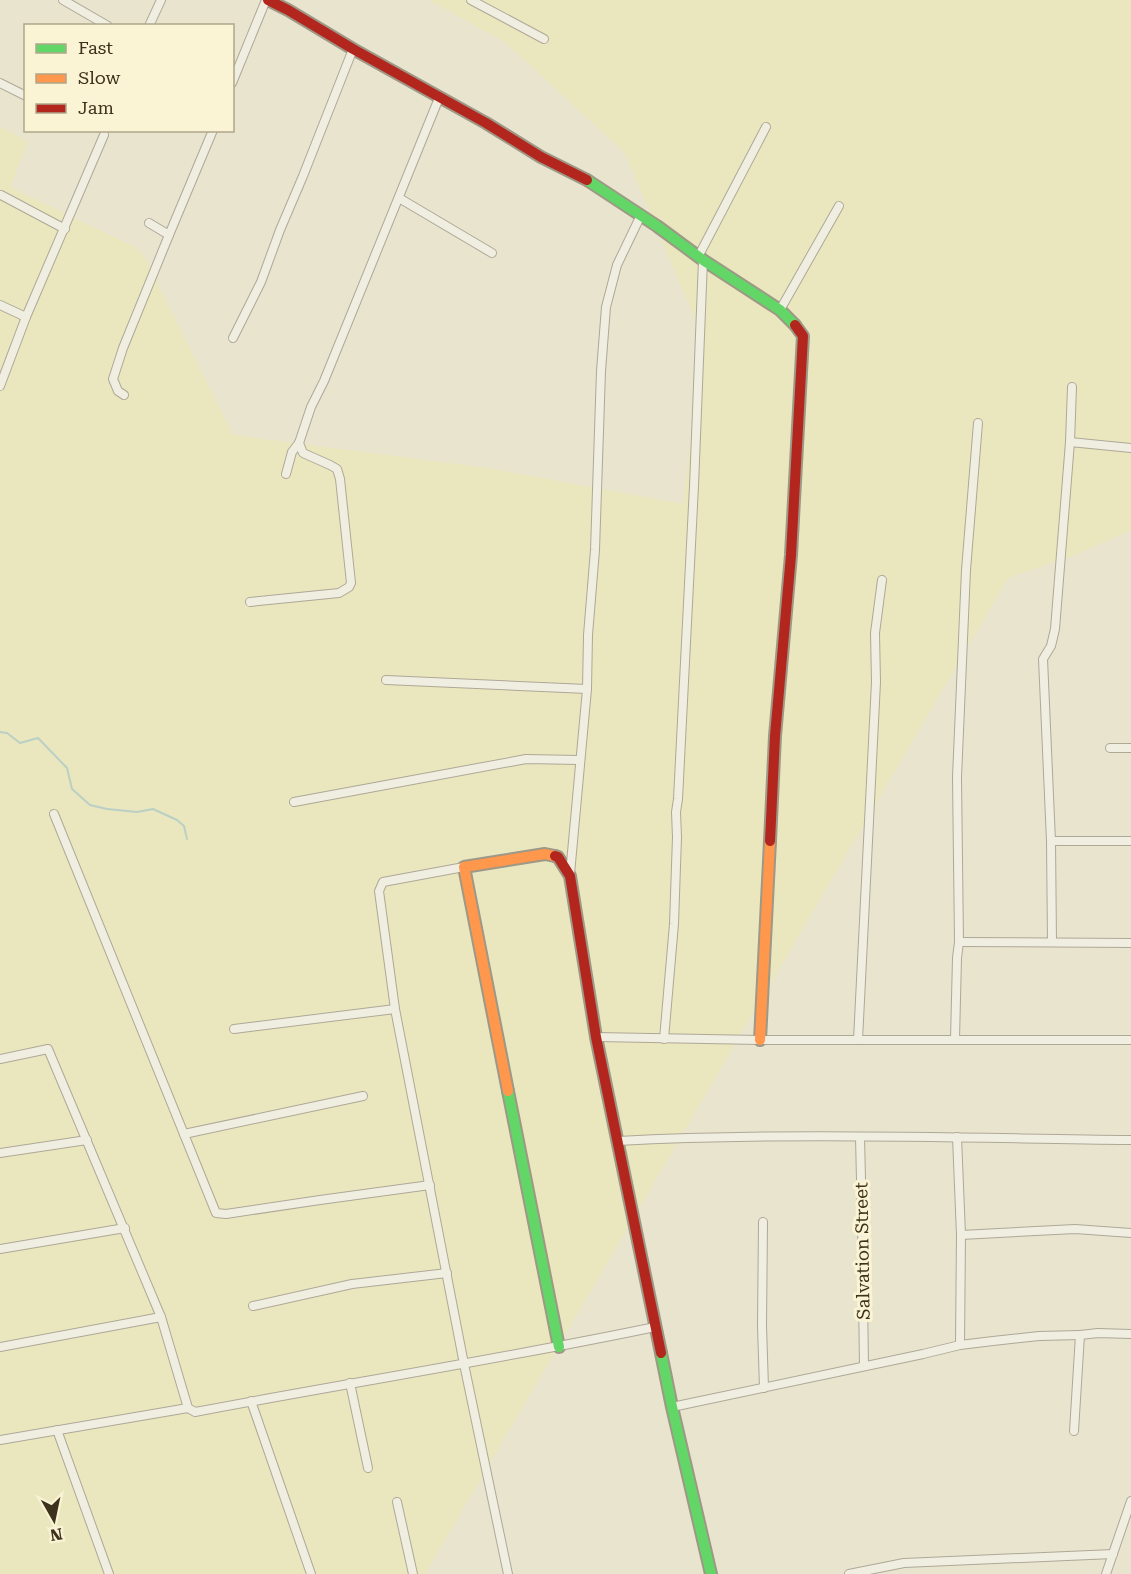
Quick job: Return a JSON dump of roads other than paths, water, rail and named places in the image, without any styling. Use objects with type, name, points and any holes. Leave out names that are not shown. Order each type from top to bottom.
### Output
[{"type":"street","points":[[63,0],[105,24]]},
{"type":"street","points":[[150,24],[161,0]]},
{"type":"street","points":[[234,78],[267,0],[290,5],[353,49],[486,123],[541,157],[595,184],[700,258],[780,310],[797,326],[803,336],[790,555],[775,736],[760,1040]]},
{"type":"street","points":[[471,0],[543,39]]},
{"type":"street","points":[[233,339],[261,282],[279,230],[353,49]]},
{"type":"street","points":[[0,83],[24,95]]},
{"type":"street","points":[[286,474],[292,452],[299,442],[311,407],[324,381],[439,98]]},
{"type":"street","points":[[664,1039],[675,889],[677,837],[675,812],[678,799],[694,497],[700,258],[766,127]]},
{"type":"street","points":[[124,395],[118,391],[113,378],[123,348],[212,132]]},
{"type":"street","points":[[0,386],[26,317],[105,133]]},
{"type":"street","points":[[1,195],[65,229]]},
{"type":"street","points":[[399,198],[492,253]]},
{"type":"street","points":[[780,310],[838,206]]},
{"type":"street","points":[[640,215],[617,265],[606,307],[601,371],[595,550],[588,635],[587,688],[570,876],[596,1037],[655,1328],[711,1574]]},
{"type":"street","points":[[149,223],[169,235]]},
{"type":"street","points":[[0,306],[26,317]]},
{"type":"street","points":[[1052,942],[1051,841],[1043,659],[1051,646],[1055,629],[1070,442],[1072,387]]},
{"type":"street","points":[[954,1039],[959,942],[957,777],[966,570],[978,423]]},
{"type":"street","points":[[250,602],[339,593],[351,583],[340,479],[337,470],[303,453],[299,442]]},
{"type":"street","points":[[1070,442],[1131,448]]},
{"type":"street","points":[[858,1040],[876,682],[875,633],[882,580]]},
{"type":"street","points":[[386,680],[587,688]]},
{"type":"street","points":[[1110,748],[1131,748]]},
{"type":"street","points":[[294,802],[526,759],[579,760]]},
{"type":"street","points":[[54,814],[216,1213],[430,1185]]},
{"type":"street","points":[[1051,841],[1131,841]]},
{"type":"street","points":[[508,1574],[464,1364],[395,1009],[379,891],[383,882],[546,854],[558,857],[570,876]]},
{"type":"street","points":[[464,867],[559,1347]]},
{"type":"street","points":[[959,942],[1131,942]]},
{"type":"street","points":[[234,1029],[395,1009]]},
{"type":"street","points":[[596,1037],[760,1040],[1131,1040]]},
{"type":"street","points":[[0,1059],[48,1049],[161,1317],[188,1408]]},
{"type":"street","points":[[184,1134],[363,1096]]},
{"type":"street","points":[[618,1141],[699,1137],[1131,1140]]},
{"type":"street","name":"Salvation Street","points":[[860,1137],[864,1366]]},
{"type":"street","points":[[957,1137],[961,1235],[960,1345]]},
{"type":"street","points":[[0,1153],[87,1140]]},
{"type":"street","points":[[764,1222],[762,1326],[764,1388]]},
{"type":"street","points":[[0,1249],[125,1228]]},
{"type":"street","points":[[961,1235],[1075,1229],[1131,1233]]},
{"type":"street","points":[[253,1306],[352,1284],[447,1273]]},
{"type":"street","points":[[0,1347],[161,1317]]},
{"type":"street","points":[[0,1440],[188,1408],[195,1412],[655,1328]]},
{"type":"street","points":[[672,1407],[960,1345],[1039,1336],[1131,1334]]},
{"type":"street","points":[[1074,1431],[1080,1335]]},
{"type":"street","points":[[350,1383],[368,1468]]},
{"type":"street","points":[[251,1401],[311,1574]]},
{"type":"street","points":[[57,1430],[109,1574]]},
{"type":"street","points":[[1106,1574],[1131,1501]]},
{"type":"street","points":[[397,1502],[413,1574]]},
{"type":"street","points":[[849,1574],[904,1563],[1113,1554]]},
{"type":"waterway","points":[[0,732],[7,733],[20,743],[38,738],[67,768],[72,789],[90,805],[137,812],[153,809],[177,820],[184,826],[187,839]]}]
